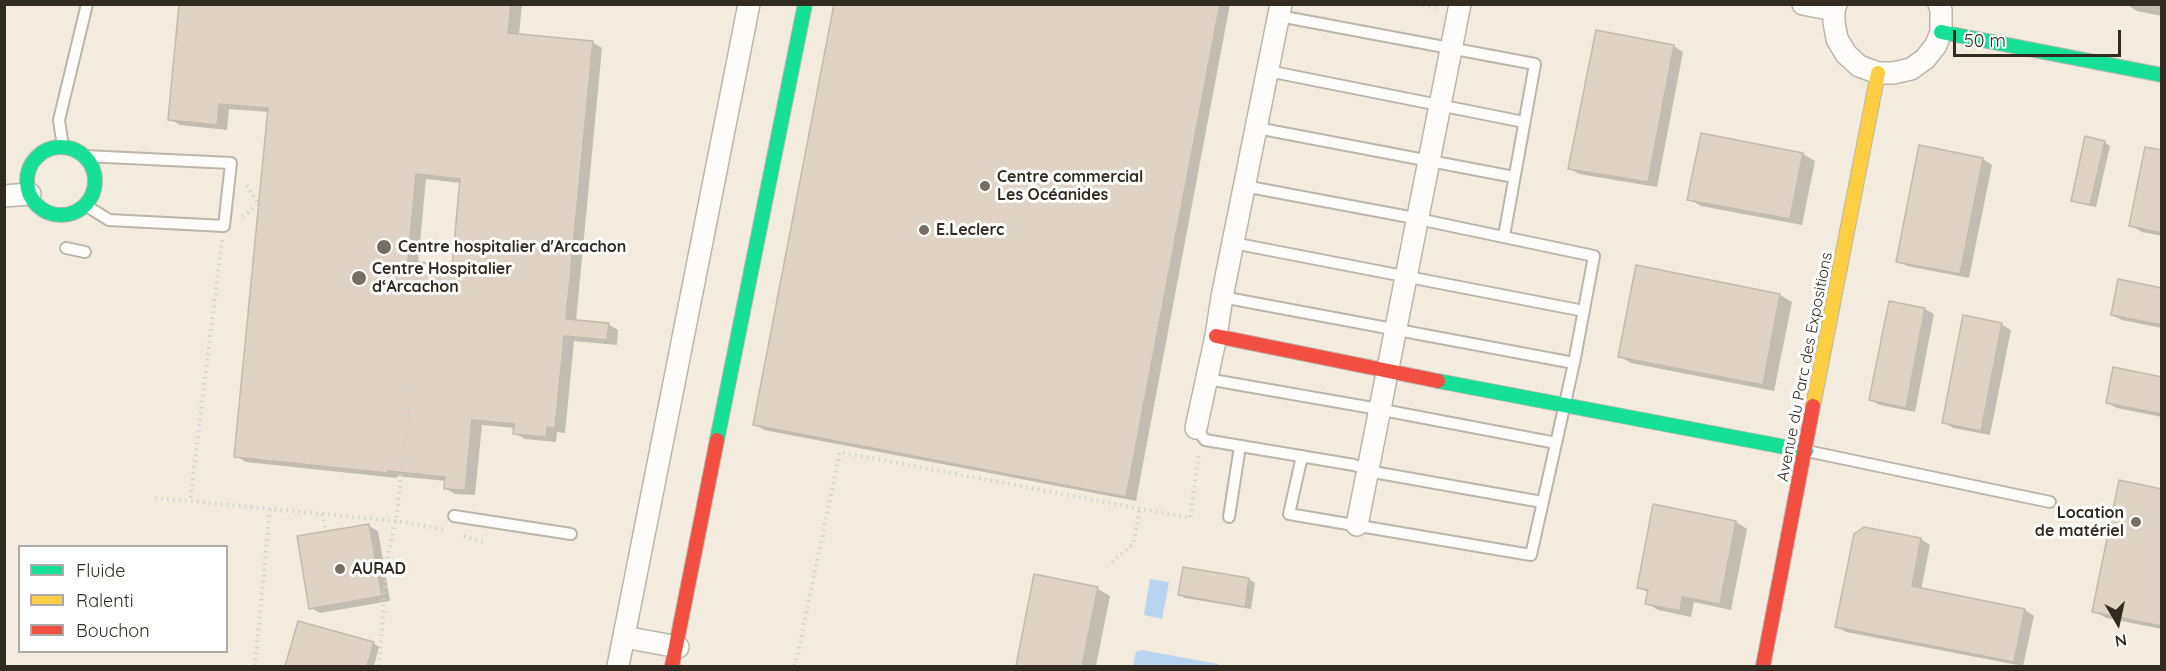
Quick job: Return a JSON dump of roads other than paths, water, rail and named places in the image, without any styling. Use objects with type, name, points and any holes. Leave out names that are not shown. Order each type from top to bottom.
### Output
[{"type":"street","points":[[618,666],[749,4]]},
{"type":"street","points":[[624,637],[675,657],[805,4]]},
{"type":"street","points":[[1357,525],[1460,4]]},
{"type":"street","points":[[1803,4],[1835,7],[1837,39],[1846,54],[1860,66],[1878,73],[1893,73],[1911,69],[1925,59],[1936,45],[1941,32],[1939,4]]},
{"type":"street","points":[[1196,428],[1280,10]]},
{"type":"street","points":[[1941,32],[2162,75]]},
{"type":"street","name":"Avenue du Parc des Expositions","points":[[1763,666],[1878,73]]},
{"type":"street","points":[[63,147],[85,156],[92,165],[95,186],[92,197],[85,206],[66,215],[44,210],[36,204],[27,184],[28,172],[41,153],[52,148],[63,147]]},
{"type":"street","points":[[4,196],[30,194]]},
{"type":"street","points":[[1216,336],[1564,406],[1806,451]]},
{"type":"lane","points":[[63,147],[59,120],[87,4]]},
{"type":"lane","points":[[1280,10],[1535,64],[1504,236]]},
{"type":"lane","points":[[1268,71],[1524,122]]},
{"type":"lane","points":[[1257,128],[1514,177]]},
{"type":"lane","points":[[85,156],[231,163],[224,226],[109,220],[85,206]]},
{"type":"lane","points":[[1245,186],[1594,255],[1574,363],[1530,555],[1289,514],[1302,456]]},
{"type":"lane","points":[[1233,243],[1584,311]]},
{"type":"lane","points":[[66,248],[85,252]]},
{"type":"lane","points":[[1222,297],[1574,363]]},
{"type":"lane","points":[[1207,379],[1556,443]]},
{"type":"lane","points":[[1196,428],[1205,440],[1354,465],[1368,470],[1542,502]]},
{"type":"lane","points":[[1229,517],[1240,446]]},
{"type":"lane","points":[[1806,451],[2050,502]]},
{"type":"lane","points":[[454,516],[571,534]]},
{"type":"water","points":[[1150,579],[1169,582],[1162,619],[1144,615]]},
{"type":"water","points":[[1142,650],[1220,666],[1133,666],[1136,652]]},
{"type":"place","name":"Centre commercial Les Océanides","points":[[985,186]]},
{"type":"place","name":"E.Leclerc","points":[[924,230]]},
{"type":"place","name":"Centre hospitalier d'Arcachon","points":[[384,247]]},
{"type":"place","name":"Centre Hospitalier d‘Arcachon","points":[[359,278]]},
{"type":"place","name":"Location de matériel","points":[[2136,522]]},
{"type":"place","name":"AURAD","points":[[340,569]]}]
